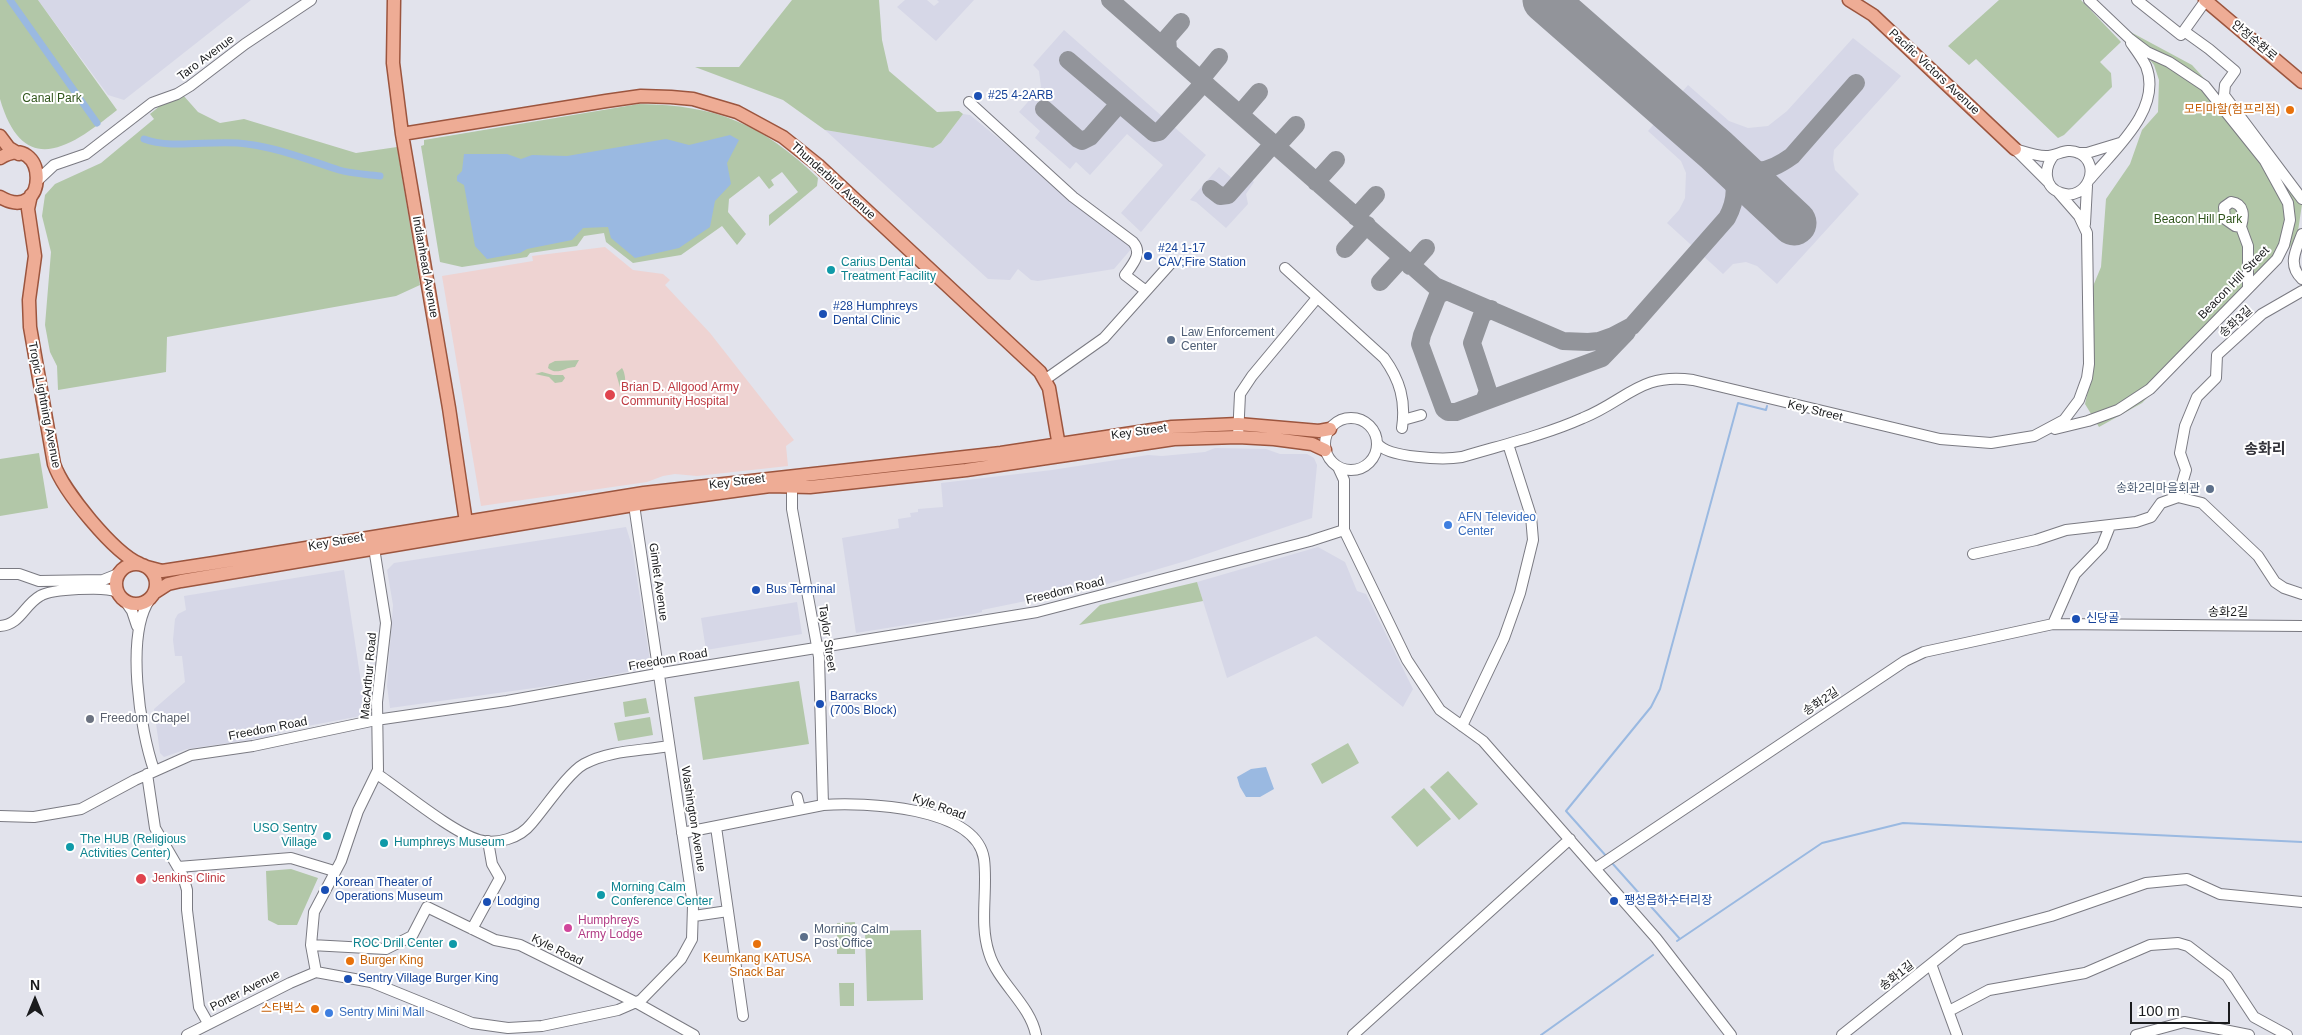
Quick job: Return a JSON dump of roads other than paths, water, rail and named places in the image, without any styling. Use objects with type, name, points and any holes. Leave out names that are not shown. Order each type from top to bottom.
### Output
[{"type":"main road","name":"Indianhead Avenue","points":[[394,0],[393,63],[402,134],[467,527]]},
{"type":"main road","name":"Pacific Victors Avenue","points":[[1849,0],[1873,15],[2015,149]]},
{"type":"main road","name":"안정순환로","points":[[2206,0],[2302,82]]},
{"type":"main road","name":"Thunderbird Avenue","points":[[402,134],[641,96],[693,99],[737,112],[779,134],[818,165],[1046,379]]},
{"type":"main road","points":[[0,136],[9,148],[24,156],[37,169],[38,180],[31,195],[22,200],[4,199]]},
{"type":"main road","points":[[0,158],[10,154],[24,156]]},
{"type":"main road","name":"Tropic Lightning Avenue","points":[[31,195],[28,209],[35,256],[29,300],[30,327],[54,464],[58,476],[82,510],[130,558],[144,565]]},
{"type":"main road","points":[[4,199],[21,214],[32,239]]},
{"type":"main road","points":[[1046,379],[1060,450]]},
{"type":"main road","name":"Key Street","points":[[144,565],[162,570],[467,527],[633,500],[770,486],[792,481],[964,457],[1060,450],[1172,427],[1238,430],[1320,431],[1330,429]]},
{"type":"main road","name":"Key Street","points":[[1238,430],[1312,444],[1326,450]]},
{"type":"main road","name":"Key Street","points":[[152,596],[168,584],[181,581],[374,548],[467,527]]},
{"type":"main road","points":[[120,548],[124,562],[120,571],[116,586],[121,597],[138,604],[152,596],[155,576],[144,565],[128,565],[120,571]]},
{"type":"street","name":"Taro Avenue","points":[[64,161],[86,154],[147,107],[190,86],[245,44],[311,0]]},
{"type":"street","name":"Beacon Hill Street","points":[[2049,430],[2088,421],[2118,410],[2150,389],[2277,259],[2284,245],[2290,220],[2288,203],[2265,161],[2205,86],[2169,62],[2147,52],[2129,39],[2089,0]]},
{"type":"street","points":[[2137,0],[2180,35],[2206,0]]},
{"type":"street","points":[[2184,31],[2235,71],[2225,85],[2224,95],[2302,199]]},
{"type":"street","points":[[2054,155],[2046,169],[2054,188],[2071,195],[2080,192],[2120,142],[2134,129],[2141,118],[2148,86],[2146,66],[2129,39]]},
{"type":"street","points":[[969,102],[1073,197],[1138,247],[1138,254],[1125,275],[1146,291]]},
{"type":"street","points":[[2015,149],[2044,156],[2054,155],[2066,150],[2087,153],[2120,142]]},
{"type":"street","points":[[2015,149],[2079,216],[2086,229]]},
{"type":"street","points":[[2078,152],[2089,164],[2088,182]]},
{"type":"street","points":[[24,156],[47,163],[64,161]]},
{"type":"street","points":[[38,180],[47,170],[64,161]]},
{"type":"street","name":"Key Street","points":[[1385,450],[1448,459],[1508,444],[1583,418],[1646,384],[1666,378],[1693,380],[1940,439],[1991,443],[2034,436],[2049,430],[2064,420],[2074,407],[2087,378],[2089,364],[2086,229],[2088,182]]},
{"type":"street","points":[[2241,227],[2248,246],[2248,288]]},
{"type":"street","points":[[2302,234],[2293,260],[2296,273],[2302,279]]},
{"type":"street","points":[[1046,379],[1104,338],[1172,262]]},
{"type":"street","points":[[1285,268],[1384,358],[1392,369],[1402,395],[1403,424],[1421,415]]},
{"type":"street","name":"송화3길","points":[[2178,497],[2186,470],[2180,453],[2185,426],[2197,397],[2216,378],[2217,356],[2262,314],[2302,291]]},
{"type":"street","points":[[1238,430],[1240,394],[1252,376],[1317,298]]},
{"type":"street","points":[[1375,454],[1376,443],[1371,429],[1358,420],[1342,420],[1330,429],[1325,439],[1326,450],[1330,460],[1338,467],[1344,480],[1344,530],[1407,660],[1440,710],[1476,734],[1596,868],[1656,938],[1731,1035]]},
{"type":"street","points":[[1376,443],[1385,450]]},
{"type":"street","points":[[1462,726],[1513,613],[1533,540],[1532,516],[1508,444]]},
{"type":"street","points":[[1344,480],[1353,470],[1366,465],[1375,454],[1385,450]]},
{"type":"street","points":[[1338,467],[1353,470]]},
{"type":"street","name":"Taylor Street","points":[[792,481],[792,509],[817,648],[823,805]]},
{"type":"street","points":[[1973,554],[2036,540],[2066,530],[2136,522],[2151,517],[2161,504],[2178,497],[2202,503],[2258,556],[2275,582],[2284,588],[2302,594]]},
{"type":"street","name":"Gimlet Avenue","points":[[633,500],[659,674]]},
{"type":"street","points":[[2053,624],[2075,574],[2102,546],[2110,526]]},
{"type":"street","name":"Freedom Road","points":[[0,816],[34,817],[74,812],[95,803],[151,772],[191,755],[254,746],[376,720],[544,695],[659,674],[1036,612],[1310,541],[1344,530]]},
{"type":"street","name":"MacArthur Road","points":[[374,548],[386,623],[378,686],[376,720],[377,774]]},
{"type":"street","points":[[0,574],[19,574],[39,581],[103,580],[120,571]]},
{"type":"street","points":[[0,626],[14,622],[41,595],[103,589],[121,597],[136,621],[139,635]]},
{"type":"street","points":[[152,596],[140,617],[136,681],[150,758],[155,828],[160,840],[178,867],[187,890],[199,1007],[208,1023]]},
{"type":"street","name":"송화2길","points":[[1596,868],[1905,661],[1943,646],[2053,624],[2302,626]]},
{"type":"street","name":"Washington Avenue","points":[[316,972],[371,982],[472,1022],[503,1027],[542,1026],[618,1010],[638,1003],[682,960],[692,939],[694,916],[659,674]]},
{"type":"street","points":[[316,972],[314,912],[342,858],[364,795],[377,774],[456,828],[479,840],[488,841],[512,838],[522,833],[571,774],[585,764],[608,755],[669,746]]},
{"type":"street","points":[[797,797],[800,810]]},
{"type":"street","name":"Kyle Road","points":[[682,833],[823,805],[846,803],[902,807],[966,830],[976,839],[984,859],[986,942],[989,956],[1032,1021],[1036,1035]]},
{"type":"street","points":[[716,827],[743,1016]]},
{"type":"street","points":[[1353,1035],[1570,839]]},
{"type":"street","points":[[472,928],[500,878],[492,864],[488,841]]},
{"type":"street","points":[[178,867],[291,858],[334,871]]},
{"type":"street","points":[[1931,964],[1961,940],[2051,916],[2146,882],[2187,879],[2220,894],[2302,902]]},
{"type":"street","name":"Kyle Road","points":[[316,945],[386,950],[412,936],[427,907],[495,940],[520,945],[638,1003],[694,1035]]},
{"type":"street","points":[[694,916],[728,911]]},
{"type":"street","points":[[1949,1011],[1989,990],[2084,973],[2150,945],[2178,943],[2188,946],[2227,976],[2254,1017],[2287,1035]]},
{"type":"street","name":"송화1길","points":[[1842,1035],[1931,964],[1957,1035]]},
{"type":"street","name":"Porter Avenue","points":[[187,1035],[208,1023],[316,972]]},
{"type":"street","points":[[2136,1035],[2184,1022],[2249,1035]]},
{"type":"water","points":[[730,135],[739,140],[727,163],[731,184],[715,201],[710,227],[679,248],[635,258],[611,238],[608,227],[583,228],[572,240],[487,259],[475,246],[464,185],[457,181],[457,176],[462,171],[464,154],[507,154],[521,159],[532,155],[567,156],[666,139],[689,145]]},
{"type":"water","points":[[1266,767],[1274,789],[1260,797],[1246,797],[1237,777],[1251,769]]},
{"type":"waterway","points":[[10,0],[97,123]]},
{"type":"waterway","points":[[144,139],[167,144],[235,143],[259,146],[344,171],[380,176]]},
{"type":"waterway","points":[[1607,857],[1566,811],[1651,707],[1660,689],[1738,403],[1766,410],[1767,406]]},
{"type":"waterway","points":[[1677,941],[1822,843],[1903,823],[2302,842]]},
{"type":"waterway","points":[[1612,863],[1680,939]]},
{"type":"waterway","points":[[1541,1035],[1653,955]]},
{"type":"place","name":"#25 4-2ARB","points":[[978,96]]},
{"type":"place","name":"모티마할(험프리점)","points":[[2290,110]]},
{"type":"place","name":"#24 1-17 CAV;Fire Station","points":[[1148,256]]},
{"type":"place","name":"Carius Dental Treatment Facility","points":[[831,270]]},
{"type":"place","name":"#28 Humphreys Dental Clinic","points":[[823,314]]},
{"type":"place","name":"Law Enforcement Center","points":[[1171,340]]},
{"type":"place","name":"Brian D. Allgood Army Community Hospital","points":[[610,395]]},
{"type":"place","name":"송화2리마을회관","points":[[2210,489]]},
{"type":"place","name":"AFN Televideo Center","points":[[1448,525]]},
{"type":"place","name":"Bus Terminal","points":[[756,590]]},
{"type":"place","name":"신당골","points":[[2076,619]]},
{"type":"place","name":"Barracks (700s Block)","points":[[820,704]]},
{"type":"place","name":"Freedom Chapel","points":[[90,719]]},
{"type":"place","name":"USO Sentry Village","points":[[327,836]]},
{"type":"place","name":"Humphreys Museum","points":[[384,843]]},
{"type":"place","name":"The HUB (Religious Activities Center)","points":[[70,847]]},
{"type":"place","name":"Jenkins Clinic","points":[[141,879]]},
{"type":"place","name":"Korean Theater of Operations Museum","points":[[325,890]]},
{"type":"place","name":"Morning Calm Conference Center","points":[[601,895]]},
{"type":"place","name":"팽성읍하수터리장","points":[[1614,901]]},
{"type":"place","name":"Lodging","points":[[487,902]]},
{"type":"place","name":"Humphreys Army Lodge","points":[[568,928]]},
{"type":"place","name":"Morning Calm Post Office","points":[[804,937]]},
{"type":"place","name":"ROC Drill Center","points":[[453,944]]},
{"type":"place","name":"Keumkang KATUSA Snack Bar","points":[[757,944]]},
{"type":"place","name":"Burger King","points":[[350,961]]},
{"type":"place","name":"Sentry Village Burger King","points":[[348,979]]},
{"type":"place","name":"스타벅스","points":[[315,1009]]},
{"type":"place","name":"Sentry Mini Mall","points":[[329,1013]]},
{"type":"district","name":"송화리","points":[[2265,450]]},
{"type":"park label","name":"Canal Park","points":[[52,99]]},
{"type":"park label","name":"Beacon Hill Park","points":[[2198,220]]}]
